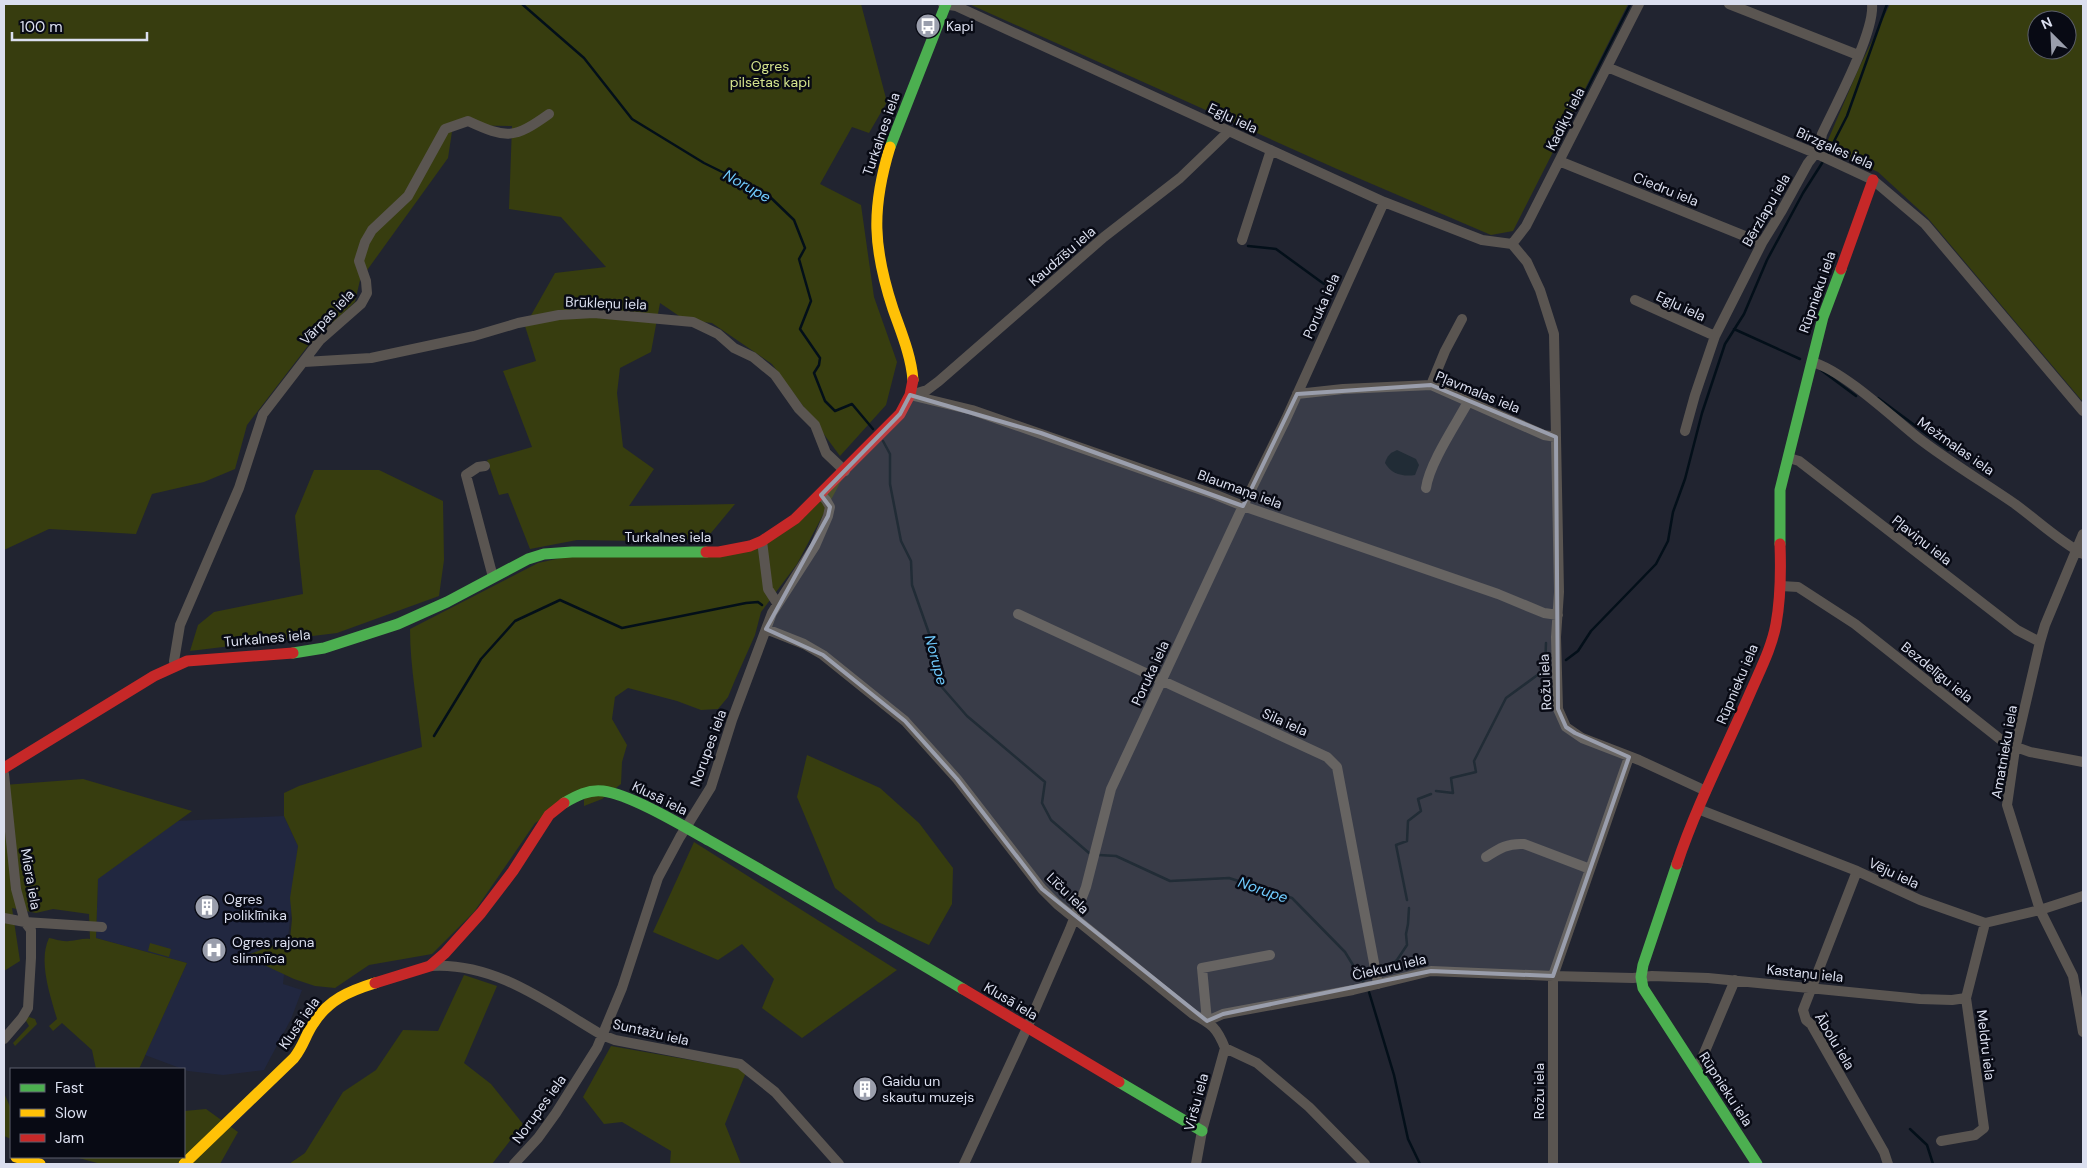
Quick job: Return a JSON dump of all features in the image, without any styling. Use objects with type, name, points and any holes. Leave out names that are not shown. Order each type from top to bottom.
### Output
[{"type":"street","name":"Egļu iela","points":[[945,4],[956,6],[1384,202],[1482,240],[1512,244]]},
{"type":"street","name":"Turkalnes iela","points":[[4,768],[109,702],[187,661],[209,658],[277,655],[324,648],[398,624],[447,602],[528,559],[544,554],[572,552],[719,552],[750,546],[762,541],[795,519],[900,414],[910,395],[913,381],[912,369],[884,279],[878,252],[877,198],[887,155],[945,4]]},
{"type":"street","name":"Kadiķu iela","points":[[1512,244],[1526,226],[1639,4]]},
{"type":"street","points":[[1729,4],[1858,55]]},
{"type":"street","name":"Bērzlapu iela","points":[[1685,431],[1715,336],[1762,243],[1808,164],[1816,154],[1822,134],[1858,55],[1872,15],[1872,4]]},
{"type":"street","name":"Birzgales iela","points":[[1607,67],[1816,154],[1873,180],[1925,224],[2083,411]]},
{"type":"street","name":"Vārpas iela","points":[[175,666],[174,661],[180,625],[239,488],[263,414],[320,340],[366,298],[366,281],[359,261],[365,242],[372,230],[408,196],[445,129],[468,121],[490,131],[507,135],[527,130],[549,114]]},
{"type":"street","name":"Kaudzīšu iela","points":[[910,395],[927,390],[939,381],[1104,237],[1180,178],[1229,131]]},
{"type":"street","points":[[1242,240],[1272,150]]},
{"type":"street","name":"Ciedru iela","points":[[1559,161],[1762,243]]},
{"type":"street","name":"Rūpnieku iela","points":[[1757,1164],[1643,988],[1643,965],[1698,809],[1770,645],[1779,612],[1781,586],[1780,490],[1823,317],[1873,180]]},
{"type":"street","name":"Poruka iela","points":[[964,1164],[1027,1028],[1074,918],[1086,887],[1111,789],[1297,394],[1384,202]]},
{"type":"street","name":"Rožu iela","points":[[1512,244],[1524,257],[1534,276],[1554,334],[1559,592],[1556,701],[1566,727],[1582,738],[1629,757],[1553,976],[1553,1164]]},
{"type":"street","name":"Egļu iela","points":[[1636,300],[1715,336]]},
{"type":"street","name":"Brūkleņu iela","points":[[304,362],[371,358],[474,336],[518,322],[559,315],[594,313],[693,322],[718,334],[734,348],[753,357],[775,375],[800,409],[815,425],[826,453],[845,471]]},
{"type":"street","points":[[1431,385],[1439,363],[1462,319]]},
{"type":"street","name":"Mežmalas iela","points":[[1812,362],[1822,364],[1856,388],[1920,439],[2018,506],[2054,535],[2080,552]]},
{"type":"street","name":"Pļavmalas iela","points":[[1297,394],[1431,385],[1544,435],[1556,437]]},
{"type":"street","name":"Blaumaņa iela","points":[[910,395],[972,410],[1040,433],[1207,491],[1243,506],[1498,594],[1544,612],[1558,615]]},
{"type":"street","points":[[1426,488],[1439,454],[1468,402]]},
{"type":"street","name":"Pļaviņu iela","points":[[1789,458],[1799,461],[2017,630],[2040,642]]},
{"type":"street","points":[[484,466],[478,467],[466,475],[492,577]]},
{"type":"street","name":"Norupes iela","points":[[514,1164],[538,1138],[556,1114],[597,1048],[622,988],[658,878],[711,786],[732,720],[777,603],[811,554],[828,516],[830,508],[821,495]]},
{"type":"street","name":"Amatnieku iela","points":[[2083,534],[2080,552],[2040,642],[2015,749],[2007,805],[2040,910],[2073,976],[2083,1032]]},
{"type":"street","points":[[762,541],[768,589],[777,603]]},
{"type":"street","name":"Bezdelīgu iela","points":[[1781,586],[1798,587],[1855,624],[2015,749],[2083,762]]},
{"type":"street","name":"Sila iela","points":[[1018,614],[1160,682],[1327,756],[1337,768],[1378,984]]},
{"type":"street","name":"Līču iela","points":[[766,629],[804,644],[823,655],[905,721],[957,779],[1042,889],[1074,918],[1193,1014],[1207,1021],[1218,1030],[1226,1048]]},
{"type":"street","points":[[1629,757],[1674,775],[1706,791]]},
{"type":"street","name":"Miera iela","points":[[4,774],[16,889],[25,922],[31,930],[28,1008],[4,1039]]},
{"type":"street","name":"Klusā iela","points":[[184,1164],[294,1058],[303,1047],[312,1024],[332,1002],[350,991],[430,966],[445,953],[481,913],[550,815],[561,805],[588,792],[609,792],[634,802],[686,828],[787,884],[1202,1131]]},
{"type":"street","name":"Vēju iela","points":[[1698,809],[1857,871],[1920,900],[1985,923]]},
{"type":"street","points":[[1486,857],[1504,846],[1513,843],[1524,844],[1590,869]]},
{"type":"street","name":"Ābolu iela","points":[[1857,871],[1803,1010],[1804,1016],[1812,1024],[1884,1152],[1888,1164]]},
{"type":"street","points":[[1985,923],[2040,910],[2083,896]]},
{"type":"street","points":[[4,918],[25,922],[102,927]]},
{"type":"street","name":"Meldru iela","points":[[1942,1141],[1975,1135],[1984,1128],[1966,998],[1985,923]]},
{"type":"street","points":[[1207,1021],[1202,968],[1270,955]]},
{"type":"street","name":"Suntažu iela","points":[[430,966],[461,966],[514,983],[602,1035],[626,1043],[740,1064],[775,1092],[839,1164]]},
{"type":"street","name":"Čiekuru iela","points":[[1207,1021],[1223,1014],[1378,984],[1431,971],[1553,976],[1642,977]]},
{"type":"street","points":[[2073,976],[2083,971]]},
{"type":"street","name":"Kastaņu iela","points":[[1642,977],[1735,980],[1920,999],[1966,998]]},
{"type":"street","points":[[1696,1069],[1735,980]]},
{"type":"street","points":[[1226,1048],[1257,1063],[1308,1107],[1365,1164]]},
{"type":"street","name":"Viršu iela","points":[[1196,1164],[1202,1131],[1226,1048]]},
{"type":"street","points":[[19,1158],[40,1164]]},
{"type":"highlighted area","points":[[1431,385],[1556,437],[1558,709],[1566,727],[1575,733],[1629,757],[1553,976],[1431,971],[1223,1014],[1207,1021],[1042,889],[957,779],[905,721],[823,655],[766,629],[828,516],[830,507],[821,495],[900,414],[910,395],[1041,433],[1243,506],[1297,394]]},
{"type":"shaded area","points":[[1397,450],[1416,459],[1419,465],[1415,475],[1406,476],[1398,474],[1385,463],[1387,458]]},
{"type":"shaded area","name":"Ogres rajona slimnīca","points":[[284,816],[298,846],[283,984],[302,990],[291,1019],[264,1070],[223,1075],[188,1071],[185,1068],[180,1068],[145,1055],[187,963],[96,938],[98,879],[90,825]]},
{"type":"green space","name":"Ogres pilsētas kapi","points":[[4,4],[861,4],[887,102],[869,133],[852,127],[820,184],[861,205],[874,297],[897,362],[886,405],[840,456],[772,364],[712,323],[685,320],[660,303],[651,352],[620,368],[617,393],[623,447],[654,469],[629,506],[735,504],[706,539],[642,541],[577,540],[530,549],[508,493],[499,495],[487,460],[532,447],[503,371],[536,361],[525,326],[555,273],[606,267],[561,217],[509,209],[512,126],[453,125],[448,158],[360,280],[355,302],[307,347],[247,425],[235,469],[204,482],[152,494],[136,534],[49,529],[4,550]]},
{"type":"green space","points":[[969,4],[1628,4],[1513,231],[1491,235],[1337,169]]},
{"type":"green space","points":[[1890,4],[2083,4],[2083,402],[1927,217],[1878,172],[1825,147],[1858,70]]},
{"type":"green space","points":[[314,470],[379,470],[443,501],[444,560],[439,596],[337,633],[190,651],[198,625],[214,612],[303,594],[295,516]]},
{"type":"green space","points":[[842,479],[797,564],[761,612],[755,635],[728,697],[718,709],[701,710],[677,701],[628,688],[615,697],[612,719],[627,745],[622,762],[621,784],[602,799],[584,806],[584,794],[535,823],[474,912],[432,954],[369,965],[335,988],[315,986],[294,979],[245,956],[290,939],[292,919],[290,898],[298,846],[284,816],[284,793],[299,786],[422,747],[410,644],[410,629],[538,563],[579,554],[740,552]]},
{"type":"green space","points":[[807,755],[880,788],[919,823],[953,868],[952,904],[929,945],[878,922],[835,888],[797,797]]},
{"type":"green space","points":[[83,779],[192,811],[98,879],[96,938],[187,963],[139,1068],[96,1068],[92,1050],[62,1023],[53,1031],[49,1026],[57,1019],[46,978],[45,957],[49,938],[61,941],[90,939],[89,914],[53,909],[36,913],[12,908],[20,961],[4,971],[4,785]]},
{"type":"green space","points":[[694,842],[897,970],[802,1038],[762,1008],[774,979],[742,944],[718,960],[653,932]]},
{"type":"green space","points":[[150,943],[171,949],[169,957],[148,951]]},
{"type":"green space","points":[[464,975],[497,986],[464,1063],[491,1084],[523,1124],[492,1164],[289,1164],[305,1153],[343,1092],[376,1070],[403,1030],[438,1031]]},
{"type":"green space","points":[[29,1017],[35,1019],[37,1024],[15,1046],[13,1043],[29,1026],[25,1019]]},
{"type":"green space","points":[[611,1046],[747,1070],[725,1124],[741,1164],[670,1164],[671,1151],[622,1122],[604,1124],[583,1097]]},
{"type":"green space","points":[[4,1093],[10,1107],[10,1139],[4,1136]]},
{"type":"green space","points":[[206,1109],[238,1132],[220,1164],[101,1164],[79,1158],[185,1158],[185,1111]]},
{"type":"waterway","name":"Norupe","points":[[522,4],[584,58],[632,119],[704,163],[767,194],[794,220],[805,248],[799,259],[811,301],[800,329],[820,358],[819,365],[814,373],[825,401],[835,411],[852,404],[873,429]]},
{"type":"waterway","points":[[1827,155],[1847,116],[1887,4]]},
{"type":"waterway","points":[[1580,103],[1630,5]]},
{"type":"waterway","points":[[1566,660],[1578,651],[1591,631],[1656,564],[1668,541],[1673,512],[1685,479],[1702,413],[1725,344],[1744,314],[1767,260],[1803,193],[1824,160]]},
{"type":"waterway","points":[[1248,246],[1276,249],[1324,284]]},
{"type":"waterway","points":[[1734,329],[1800,359]]},
{"type":"waterway","points":[[1821,370],[1856,396]]},
{"type":"waterway","points":[[1878,398],[1948,450]]},
{"type":"waterway","name":"Norupe","points":[[883,441],[890,454],[890,484],[901,541],[911,561],[912,585],[931,639],[930,645],[934,654],[940,685],[967,716],[1045,782],[1042,803],[1051,820],[1089,853]]},
{"type":"waterway","points":[[434,736],[481,659],[515,621],[560,600],[622,628],[746,603],[758,602],[762,605]]},
{"type":"waterway","points":[[1545,669],[1546,643]]},
{"type":"waterway","points":[[1436,791],[1453,793],[1451,778],[1476,772],[1474,761],[1506,698],[1547,668]]},
{"type":"waterway","points":[[1407,900],[1396,845],[1407,841],[1408,821],[1421,811],[1418,799],[1431,794]]},
{"type":"waterway","name":"Norupe","points":[[1099,855],[1116,856],[1170,881],[1229,878],[1292,898],[1345,952],[1364,983]]},
{"type":"waterway","points":[[1384,972],[1397,960],[1407,945],[1406,934],[1409,908]]},
{"type":"waterway","points":[[1363,979],[1371,978]]},
{"type":"waterway","name":"Norupe","points":[[1369,992],[1394,1075],[1408,1139],[1420,1164]]},
{"type":"waterway","points":[[1910,1129],[1927,1145],[1933,1164]]},
{"type":"traffic: fast","points":[[890,147],[946,4]]},
{"type":"traffic: fast","points":[[1780,544],[1780,490],[1823,317],[1841,269]]},
{"type":"traffic: fast","points":[[293,653],[324,648],[398,624],[447,602],[528,559],[544,554],[572,552],[706,552]]},
{"type":"traffic: fast","points":[[564,803],[593,791],[603,791],[628,798],[686,827],[774,877],[963,989]]},
{"type":"traffic: fast","points":[[1677,864],[1643,965],[1641,977],[1643,988],[1757,1164]]},
{"type":"traffic: fast","points":[[1119,1082],[1202,1131]]},
{"type":"traffic: slow","points":[[890,147],[877,209],[878,247],[886,287],[908,353],[913,380]]},
{"type":"traffic: slow","points":[[184,1164],[294,1058],[313,1024],[325,1009],[340,997],[375,983]]},
{"type":"traffic: slow","points":[[19,1158],[40,1164]]},
{"type":"traffic: jam","points":[[1841,269],[1873,180]]},
{"type":"traffic: jam","points":[[706,552],[719,552],[750,546],[762,541],[795,519],[900,414],[910,395],[913,380]]},
{"type":"traffic: jam","points":[[1677,864],[1703,798],[1772,641],[1779,604],[1780,544]]},
{"type":"traffic: jam","points":[[4,768],[154,676],[187,661],[293,653]]},
{"type":"traffic: jam","points":[[375,983],[430,966],[445,953],[481,913],[513,871],[549,815],[564,803]]},
{"type":"traffic: jam","points":[[963,989],[1119,1082]]},
{"type":"place","name":"Kapi","points":[[928,26]]},
{"type":"place","name":"Ogres poliklīnika","points":[[207,907]]},
{"type":"place","name":"Ogres rajona slimnīca","points":[[214,950]]},
{"type":"place","name":"Gaidu un skautu muzejs","points":[[865,1089]]}]
